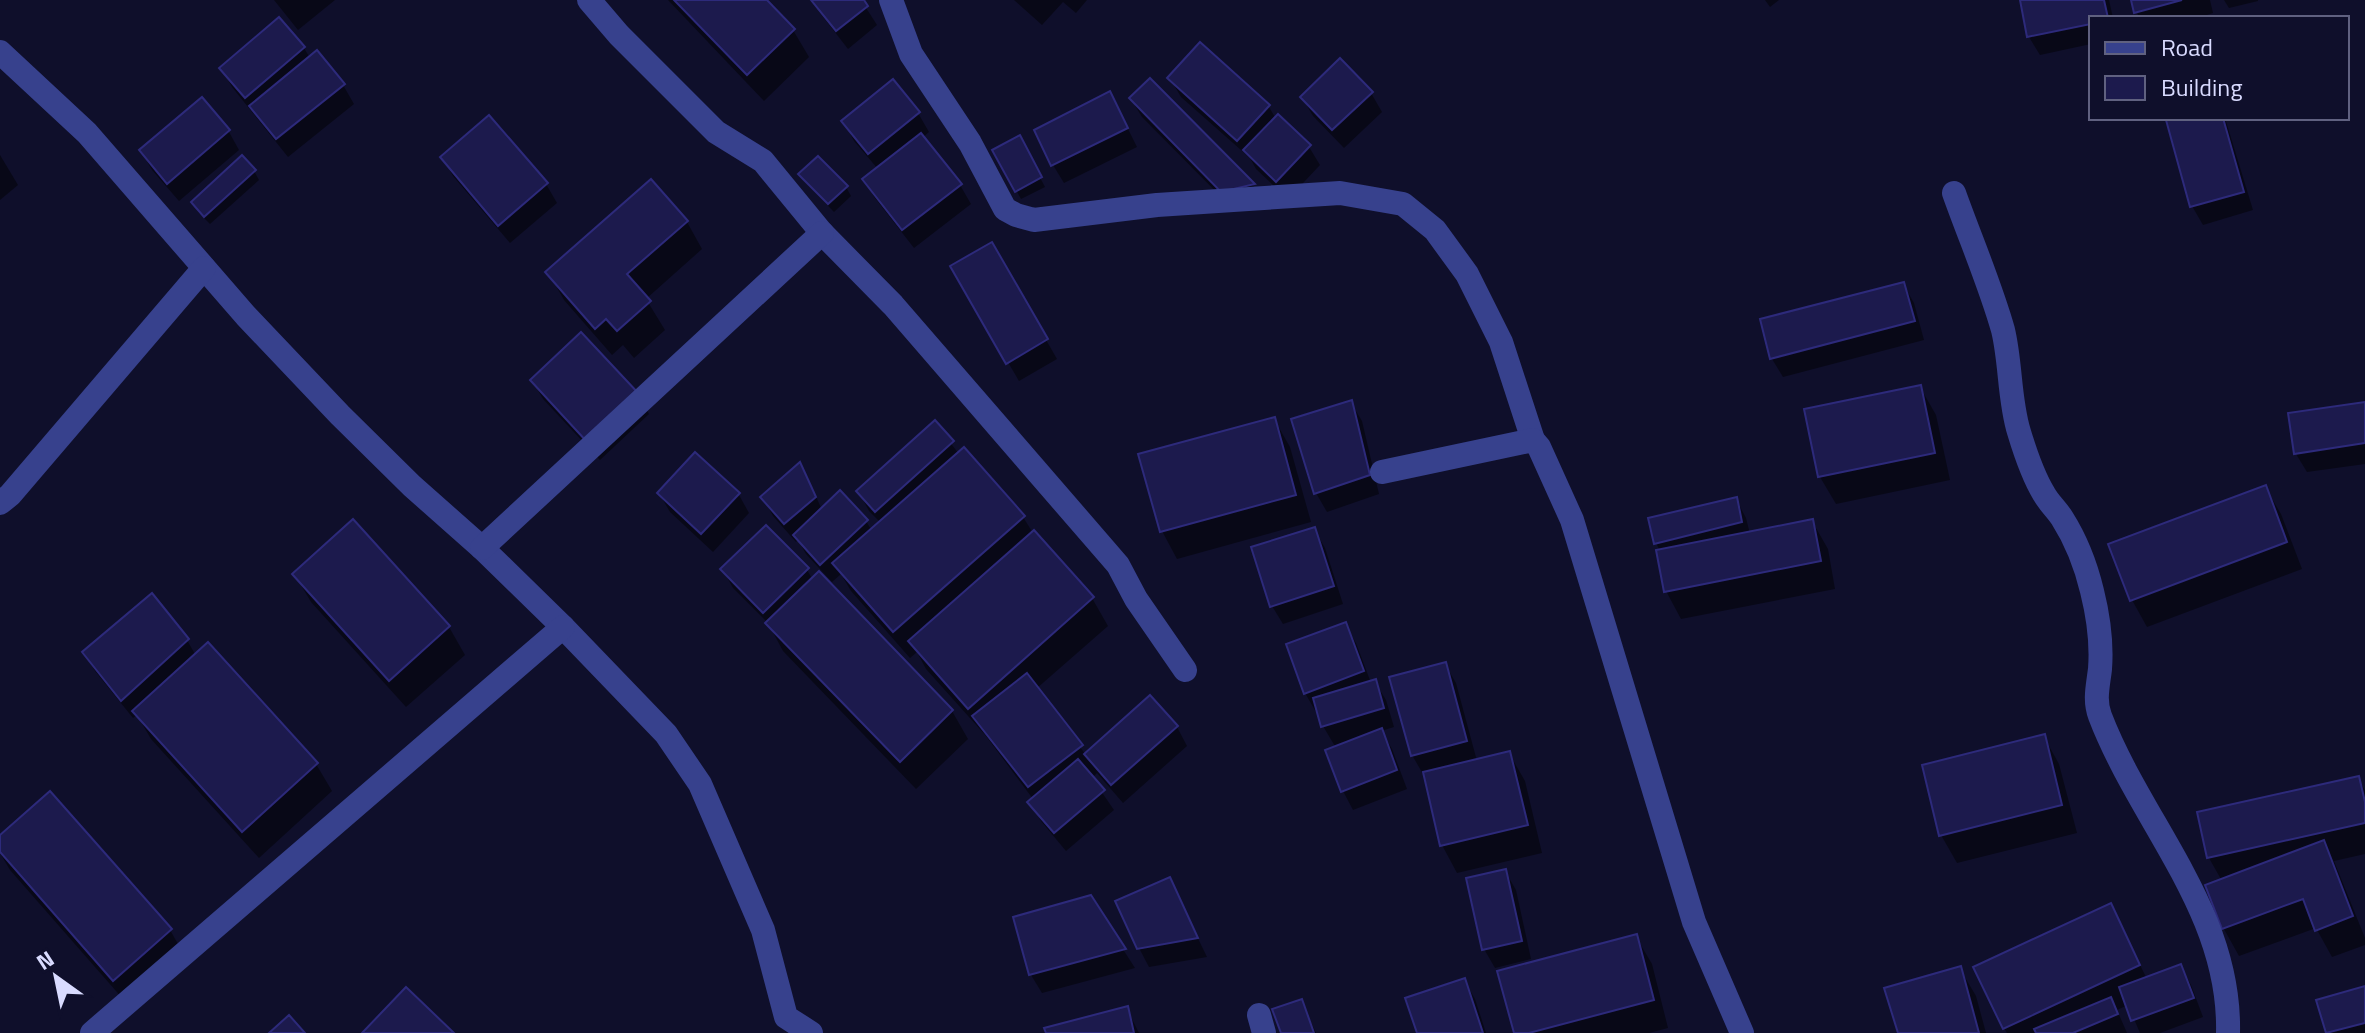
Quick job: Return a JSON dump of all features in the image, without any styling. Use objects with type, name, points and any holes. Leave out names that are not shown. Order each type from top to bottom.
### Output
[{"type":"street","points":[[589,0],[619,35],[716,132],[763,161],[822,233],[893,305],[1118,565],[1136,599],[1185,670]]},
{"type":"street","points":[[891,0],[911,54],[970,143],[1005,209],[1016,215],[1034,220],[1157,205],[1340,193],[1403,204],[1435,230],[1467,274],[1501,342],[1533,440],[1572,520],[1694,922],[1742,1033]]},
{"type":"street","points":[[0,52],[87,133],[204,268],[340,415],[563,627],[666,734],[700,784],[763,930],[779,1025],[811,1033]]},
{"type":"street","points":[[1954,193],[2003,331],[2018,430],[2043,494],[2063,519],[2079,550],[2093,592],[2100,637],[2096,698],[2099,714],[2120,762],[2187,878],[2204,917],[2214,944],[2227,1007],[2228,1033]]},
{"type":"street","points":[[482,548],[822,233]]},
{"type":"street","points":[[0,503],[204,268]]},
{"type":"street","points":[[1382,472],[1533,440]]},
{"type":"street","points":[[92,1033],[563,627]]},
{"type":"building","points":[[674,0],[767,0],[795,29],[747,75]]},
{"type":"building","points":[[811,0],[864,0],[868,6],[836,31]]},
{"type":"building","points":[[2020,0],[2104,0],[2108,16],[2089,16],[2089,24],[2027,37]]},
{"type":"building","points":[[2131,0],[2182,0],[2134,13]]},
{"type":"building","points":[[279,17],[305,47],[245,98],[219,68]]},
{"type":"building","points":[[1200,42],[1270,105],[1237,141],[1167,78]]},
{"type":"building","points":[[317,50],[345,84],[276,139],[249,106]]},
{"type":"building","points":[[1340,58],[1373,92],[1332,130],[1300,97]]},
{"type":"building","points":[[1150,78],[1255,184],[1221,192],[1129,98]]},
{"type":"building","points":[[893,79],[920,112],[868,154],[841,121]]},
{"type":"building","points":[[1110,91],[1128,128],[1051,166],[1034,130]]},
{"type":"building","points":[[202,97],[230,130],[167,184],[139,150]]},
{"type":"building","points":[[1278,114],[1311,145],[1276,182],[1243,150]]},
{"type":"building","points":[[489,115],[548,183],[498,226],[440,157]]},
{"type":"building","points":[[2166,120],[2224,120],[2244,192],[2190,207]]},
{"type":"building","points":[[921,133],[962,184],[902,230],[862,179]]},
{"type":"building","points":[[1020,135],[1042,177],[1015,192],[992,150]]},
{"type":"building","points":[[242,155],[256,170],[204,217],[191,202]]},
{"type":"building","points":[[818,156],[848,186],[828,204],[798,174]]},
{"type":"building","points":[[651,179],[688,221],[627,274],[651,301],[617,331],[606,319],[595,329],[545,272]]},
{"type":"building","points":[[992,242],[1048,339],[1006,364],[950,266]]},
{"type":"building","points":[[1904,282],[1915,321],[1770,359],[1760,319]]},
{"type":"building","points":[[581,332],[640,395],[588,443],[530,380]]},
{"type":"building","points":[[1921,385],[1935,453],[1818,477],[1804,409]]},
{"type":"building","points":[[1352,400],[1370,475],[1314,494],[1291,419]]},
{"type":"building","points":[[2365,402],[2365,443],[2294,454],[2288,413]]},
{"type":"building","points":[[1275,417],[1296,495],[1160,532],[1138,454]]},
{"type":"building","points":[[935,420],[954,441],[875,512],[856,491]]},
{"type":"building","points":[[964,447],[1025,516],[893,632],[832,563]]},
{"type":"building","points":[[695,452],[740,493],[701,534],[657,493]]},
{"type":"building","points":[[800,462],[816,497],[784,524],[760,497]]},
{"type":"building","points":[[2266,485],[2287,542],[2130,601],[2108,544]]},
{"type":"building","points":[[840,490],[868,520],[820,565],[793,535]]},
{"type":"building","points":[[1737,497],[1742,522],[1654,544],[1648,518]]},
{"type":"building","points":[[353,519],[450,626],[389,681],[292,574]]},
{"type":"building","points":[[1813,519],[1821,561],[1664,592],[1656,550]]},
{"type":"building","points":[[766,525],[809,568],[763,613],[720,569]]},
{"type":"building","points":[[1315,527],[1334,586],[1270,607],[1251,547]]},
{"type":"building","points":[[1034,530],[1094,597],[968,709],[908,641]]},
{"type":"building","points":[[819,571],[953,710],[900,762],[765,623]]},
{"type":"building","points":[[152,593],[189,639],[121,701],[82,652]]},
{"type":"building","points":[[1346,622],[1364,671],[1304,694],[1286,644]]},
{"type":"building","points":[[208,642],[318,763],[242,832],[132,711]]},
{"type":"building","points":[[1446,662],[1467,741],[1411,756],[1389,677]]},
{"type":"building","points":[[1027,673],[1083,745],[1028,787],[972,716]]},
{"type":"building","points":[[1376,679],[1384,708],[1321,727],[1313,698]]},
{"type":"building","points":[[1150,695],[1178,726],[1111,785],[1084,754]]},
{"type":"building","points":[[1382,728],[1397,770],[1341,792],[1325,750]]},
{"type":"building","points":[[2045,734],[2062,805],[1939,836],[1922,765]]},
{"type":"building","points":[[1510,751],[1528,825],[1440,846],[1423,772]]},
{"type":"building","points":[[1078,759],[1105,790],[1054,833],[1027,802]]},
{"type":"building","points":[[2359,776],[2365,802],[2365,823],[2207,858],[2197,812]]},
{"type":"building","points":[[50,791],[172,929],[113,981],[0,852],[0,835]]},
{"type":"building","points":[[2324,840],[2353,916],[2315,931],[2303,899],[2222,929],[2205,885]]},
{"type":"building","points":[[1506,869],[1522,941],[1482,950],[1466,878]]},
{"type":"building","points":[[1170,877],[1198,938],[1137,949],[1115,901]]},
{"type":"building","points":[[1091,895],[1126,949],[1029,975],[1013,917]]},
{"type":"building","points":[[2111,903],[2140,965],[2003,1029],[1973,967]]},
{"type":"building","points":[[1637,934],[1654,1000],[1529,1033],[1514,1033],[1497,971]]},
{"type":"building","points":[[2181,964],[2194,998],[2131,1021],[2119,987]]},
{"type":"building","points":[[1961,966],[1979,1033],[1898,1033],[1884,988]]},
{"type":"building","points":[[1465,978],[1483,1033],[1417,1033],[1405,998]]},
{"type":"building","points":[[2365,986],[2365,1023],[2326,1033],[2316,1000]]},
{"type":"building","points":[[406,987],[454,1033],[362,1033]]},
{"type":"building","points":[[2111,997],[2118,1014],[2073,1033],[2036,1033],[2034,1029]]},
{"type":"building","points":[[1302,999],[1314,1033],[1281,1033],[1272,1009]]},
{"type":"building","points":[[1128,1006],[1134,1033],[1046,1033],[1044,1028]]},
{"type":"building","points":[[289,1015],[305,1033],[269,1033]]}]
